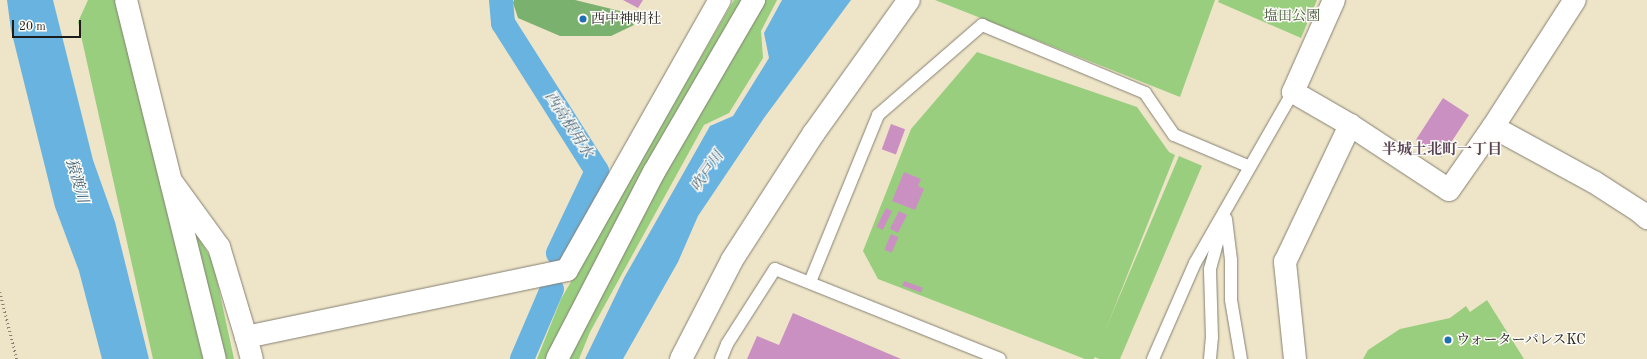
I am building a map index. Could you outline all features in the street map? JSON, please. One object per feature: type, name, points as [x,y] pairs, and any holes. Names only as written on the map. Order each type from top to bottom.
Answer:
[{"type":"street","points":[[126,0],[215,359]]},
{"type":"street","points":[[246,337],[567,270],[720,0]]},
{"type":"street","points":[[557,359],[654,172],[754,0]]},
{"type":"street","points":[[681,359],[732,260],[814,133],[909,0]]},
{"type":"street","points":[[1334,0],[1294,92],[1350,125],[1449,190],[1493,127],[1575,0]]},
{"type":"street","points":[[1295,359],[1285,262],[1350,125]]},
{"type":"street","points":[[1493,127],[1594,182],[1639,211],[1647,218]]},
{"type":"street","points":[[171,181],[220,247],[252,359]]},
{"type":"lane","points":[[810,282],[878,115],[982,25],[1146,93],[1174,135],[1250,167]]},
{"type":"lane","points":[[1153,359],[1195,263],[1294,92]]},
{"type":"lane","points":[[1210,359],[1212,338],[1210,269],[1225,212]]},
{"type":"lane","points":[[1225,212],[1231,260],[1231,300],[1241,359]]},
{"type":"lane","points":[[721,359],[727,344],[775,268],[1000,359]]},
{"type":"path","points":[[0,292],[17,359]]},
{"type":"green space","points":[[88,0],[116,0],[191,224],[213,262],[234,359],[153,359],[78,22]]},
{"type":"green space","name":"西中神明社","points":[[514,0],[575,0],[624,12],[634,25],[611,36],[560,36],[518,18],[513,3]]},
{"type":"green space","points":[[734,0],[777,0],[761,31],[763,58],[729,113],[704,125],[590,332],[579,359],[537,359],[561,299]]},
{"type":"green space","points":[[935,0],[1215,0],[1180,97]]},
{"type":"green space","name":"塩田公園","points":[[1219,0],[1317,0],[1301,38],[1218,2]]},
{"type":"green space","points":[[977,52],[1137,107],[1169,152],[1175,155],[1094,359],[1085,359],[878,279],[863,251],[911,129]]},
{"type":"green space","points":[[1179,156],[1202,166],[1120,359],[1099,359],[1094,357]]},
{"type":"green space","name":"ウォーターパレスKC","points":[[1487,300],[1524,359],[1363,359],[1368,350],[1400,329],[1450,318],[1466,306],[1470,312]]},
{"type":"water","name":"猿渡川","points":[[7,0],[53,0],[93,160],[115,222],[149,359],[102,359],[79,271],[55,207],[11,30]]},
{"type":"water","name":"吹戸川","points":[[782,0],[851,0],[764,118],[698,216],[678,262],[623,359],[585,359],[624,278],[710,126],[733,116],[769,58],[764,33]]},
{"type":"building","points":[[623,0],[643,0],[638,8]]},
{"type":"building","points":[[1443,98],[1469,115],[1442,157],[1416,140]]},
{"type":"building","points":[[891,124],[905,129],[896,155],[882,149]]},
{"type":"building","points":[[904,172],[921,179],[918,186],[924,189],[915,210],[892,201]]},
{"type":"building","points":[[886,208],[892,211],[883,230],[876,227]]},
{"type":"building","points":[[899,211],[907,215],[898,233],[890,229]]},
{"type":"building","points":[[891,234],[898,237],[892,253],[884,250]]},
{"type":"building","points":[[904,281],[923,288],[921,293],[902,286]]},
{"type":"building","points":[[793,313],[901,359],[747,359],[757,336],[779,345]]},
{"type":"waterway","name":"西高根用水","points":[[501,0],[503,23],[597,171],[558,253]]},
{"type":"waterway","name":"西高根用水","points":[[522,359],[552,289]]},
{"type":"place","name":"西中神明社","points":[[583,19]]},
{"type":"place","name":"ウォーターパレスKC","points":[[1448,340]]},
{"type":"district","name":"半城土北町一丁目","points":[[1442,151]]}]
